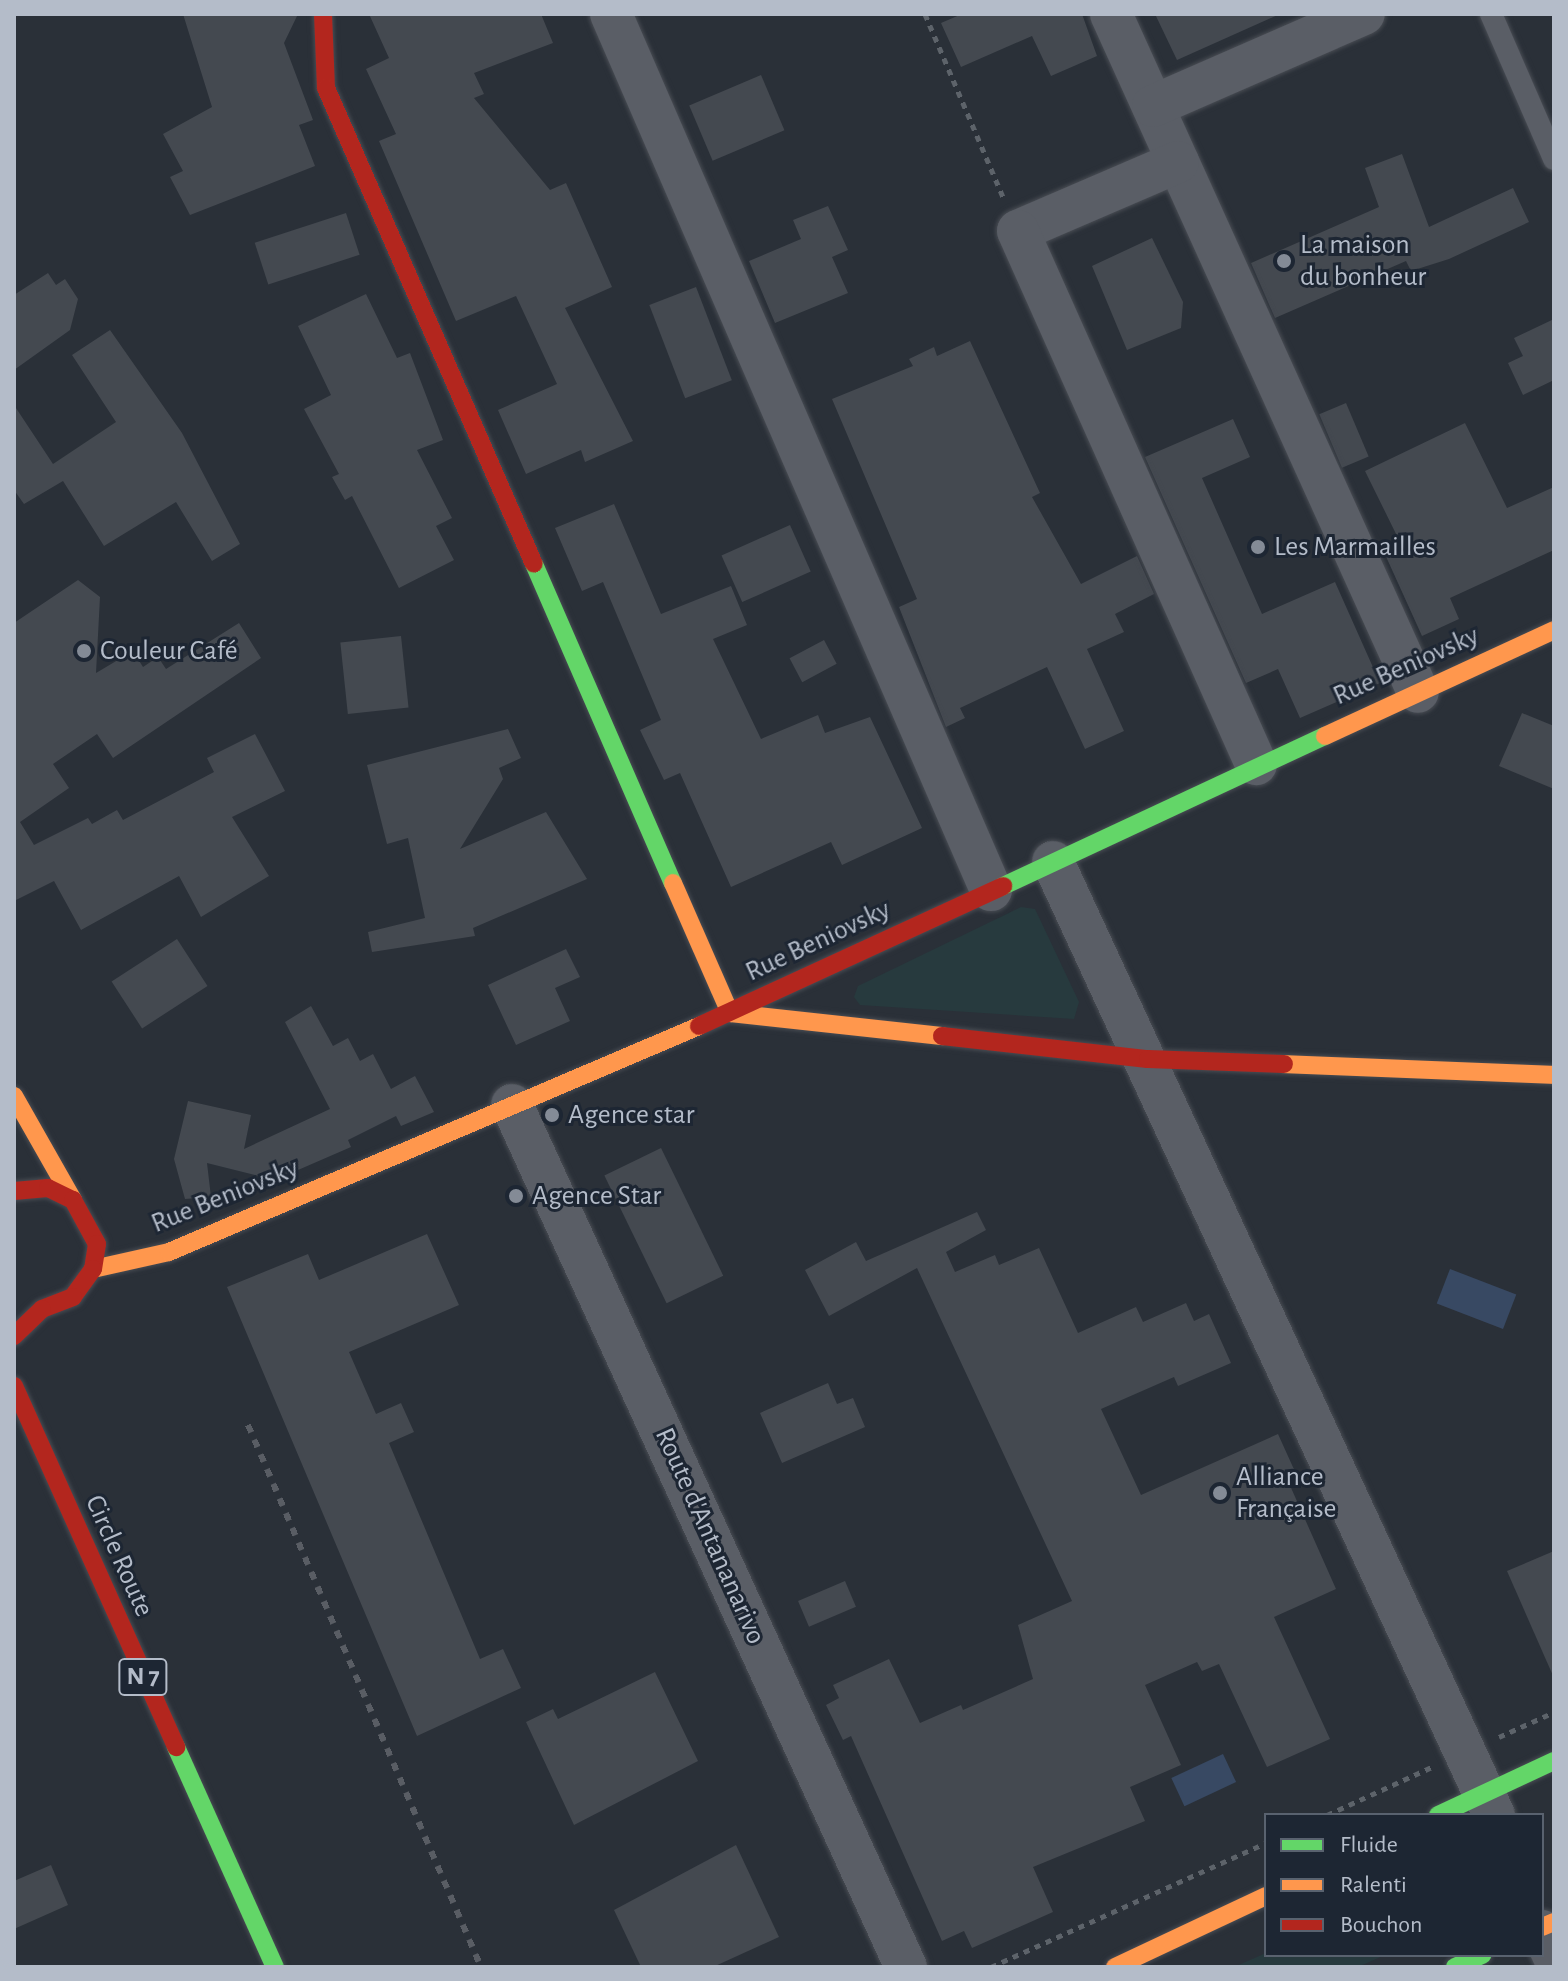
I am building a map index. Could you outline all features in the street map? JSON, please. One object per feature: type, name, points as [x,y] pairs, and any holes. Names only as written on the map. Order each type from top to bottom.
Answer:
[{"type":"street","points":[[323,14],[326,88],[730,1013],[1148,1059],[1554,1075]]},
{"type":"street","points":[[611,14],[991,890]]},
{"type":"street","points":[[1111,14],[1418,692]]},
{"type":"street","points":[[1153,106],[1364,14]]},
{"type":"street","points":[[1178,162],[1018,231],[1256,764]]},
{"type":"street","name":"Rue Beniovsky","points":[[93,1269],[169,1252],[730,1013],[1256,764],[1554,630]]},
{"type":"street","points":[[1053,862],[1148,1059],[1489,1804]]},
{"type":"street","points":[[14,1096],[73,1200],[89,1219],[93,1269],[73,1297],[42,1309],[14,1336]]},
{"type":"street","name":"Route d'Antananarivo","points":[[512,1105],[906,1967]]},
{"type":"street","points":[[14,1191],[48,1188],[73,1200]]},
{"type":"street","points":[[14,1306],[42,1309]]},
{"type":"street","name":"Circle Route","points":[[14,1386],[275,1967]]},
{"type":"street","points":[[1447,1813],[1489,1804],[1554,1761]]},
{"type":"street","points":[[1115,1967],[1264,1897]]},
{"type":"street","points":[[1544,1934],[1554,1957]]},
{"type":"street","points":[[1455,1967],[1478,1957]]},
{"type":"lane","points":[[1491,14],[1554,159]]},
{"type":"path","points":[[925,14],[1018,231]]},
{"type":"path","points":[[991,1967],[1264,1844]]},
{"type":"green space","points":[[1021,907],[1035,909],[1079,1002],[1074,1019],[860,1005],[854,997],[858,986]]},
{"type":"green space","points":[[1264,1954],[1264,1957],[1380,1957],[1358,1967],[1234,1967]]},
{"type":"water","points":[[1450,1269],[1516,1294],[1503,1329],[1437,1304]]},
{"type":"water","points":[[1223,1754],[1236,1782],[1184,1806],[1171,1778]]},
{"type":"building","points":[[183,14],[298,14],[284,43],[313,120],[299,125],[315,166],[190,215],[170,177],[183,171],[163,134],[212,107]]},
{"type":"building","points":[[369,14],[541,14],[553,43],[474,73],[484,94],[474,98],[550,190],[566,183],[612,287],[565,308],[633,441],[585,462],[581,450],[526,474],[498,410],[557,384],[516,296],[456,321],[379,141],[396,134],[366,69],[389,58]]},
{"type":"building","points":[[962,14],[1082,14],[1097,56],[1051,76],[1032,36],[961,67],[941,23]]},
{"type":"building","points":[[1155,14],[1280,14],[1177,60]]},
{"type":"building","points":[[761,75],[784,130],[713,161],[689,105]]},
{"type":"building","points":[[1402,154],[1429,227],[1513,188],[1529,222],[1449,259],[1411,271],[1406,261],[1275,318],[1251,263],[1379,207],[1365,168]]},
{"type":"building","points":[[828,206],[848,250],[832,257],[848,293],[775,323],[749,261],[801,239],[793,220]]},
{"type":"building","points":[[346,213],[360,255],[268,285],[255,243]]},
{"type":"building","points":[[1152,238],[1183,302],[1181,328],[1127,350],[1092,266]]},
{"type":"building","points":[[48,273],[56,285],[65,279],[78,299],[70,330],[14,370],[14,295]]},
{"type":"building","points":[[696,287],[732,380],[685,398],[649,305]]},
{"type":"building","points":[[366,294],[397,358],[410,353],[443,440],[417,450],[452,518],[436,526],[454,560],[399,588],[352,496],[345,500],[332,477],[339,474],[304,409],[331,395],[298,326]]},
{"type":"building","points":[[1554,319],[1554,380],[1523,395],[1508,363],[1523,356],[1514,338]]},
{"type":"building","points":[[110,330],[182,433],[240,544],[212,561],[176,502],[104,546],[63,481],[24,504],[14,490],[14,405],[53,464],[116,422],[72,355]]},
{"type":"building","points":[[970,341],[1040,493],[1032,497],[1081,584],[1137,556],[1154,594],[1115,614],[1124,632],[1087,649],[1124,731],[1085,749],[1047,667],[960,708],[965,718],[946,727],[899,607],[917,599],[832,399],[913,366],[909,359],[934,347],[937,356]]},
{"type":"building","points":[[1346,403],[1369,456],[1342,468],[1319,414]]},
{"type":"building","points":[[1233,419],[1250,457],[1202,478],[1262,614],[1335,582],[1380,683],[1300,718],[1278,669],[1246,683],[1145,457]]},
{"type":"building","points":[[1465,423],[1507,508],[1554,487],[1554,550],[1450,598],[1459,619],[1422,636],[1383,550],[1400,542],[1365,471]]},
{"type":"building","points":[[614,504],[661,614],[731,586],[747,625],[713,639],[761,739],[818,715],[825,733],[870,717],[922,828],[842,865],[831,842],[731,887],[680,773],[664,780],[640,730],[661,720],[603,582],[582,591],[555,528]]},
{"type":"building","points":[[790,525],[811,572],[742,602],[721,556]]},
{"type":"building","points":[[78,580],[100,597],[96,673],[133,651],[143,667],[158,657],[166,669],[239,623],[261,658],[113,758],[97,734],[53,764],[69,788],[20,822],[34,845],[88,818],[92,824],[117,810],[123,820],[214,772],[207,758],[255,734],[285,791],[232,817],[269,876],[201,917],[179,876],[81,930],[54,881],[14,901],[14,623]]},
{"type":"building","points":[[401,636],[409,708],[348,714],[340,642]]},
{"type":"building","points":[[824,640],[837,664],[802,682],[790,658]]},
{"type":"building","points":[[1522,713],[1554,726],[1554,789],[1499,766]]},
{"type":"building","points":[[508,729],[521,758],[499,768],[503,779],[460,849],[546,812],[587,879],[473,928],[475,936],[372,952],[368,932],[425,918],[408,838],[387,844],[367,765]]},
{"type":"building","points":[[177,939],[207,986],[142,1028],[112,981]]},
{"type":"building","points":[[566,949],[580,977],[555,988],[570,1021],[516,1045],[488,985]]},
{"type":"building","points":[[311,1006],[333,1046],[348,1038],[360,1061],[373,1054],[391,1089],[415,1076],[434,1112],[401,1126],[396,1116],[348,1140],[351,1147],[275,1180],[207,1163],[211,1197],[185,1199],[174,1159],[188,1101],[251,1115],[244,1149],[330,1109],[285,1022]]},
{"type":"building","points":[[661,1148],[723,1276],[667,1303],[604,1176]]},
{"type":"building","points":[[977,1212],[986,1230],[946,1252],[955,1272],[995,1255],[999,1265],[1039,1248],[1078,1333],[1136,1307],[1143,1322],[1186,1303],[1194,1321],[1209,1314],[1231,1363],[1178,1386],[1174,1377],[1101,1409],[1141,1495],[1278,1434],[1297,1476],[1288,1481],[1336,1589],[1274,1617],[1330,1739],[1267,1767],[1219,1664],[1202,1671],[1197,1662],[1145,1685],[1181,1765],[1130,1787],[1145,1821],[1033,1867],[1053,1912],[972,1948],[964,1931],[942,1941],[851,1736],[843,1740],[826,1705],[839,1698],[833,1685],[889,1659],[920,1723],[961,1705],[963,1710],[1033,1679],[1018,1625],[1072,1601],[917,1268],[829,1316],[805,1270],[856,1242],[866,1261]]},
{"type":"building","points":[[427,1234],[459,1305],[349,1352],[376,1414],[401,1403],[414,1432],[389,1443],[480,1659],[503,1649],[521,1688],[417,1736],[227,1287],[308,1254],[319,1280]]},
{"type":"building","points":[[828,1383],[837,1404],[853,1398],[865,1427],[782,1463],[760,1413]]},
{"type":"building","points":[[1554,1551],[1554,1678],[1507,1571]]},
{"type":"building","points":[[845,1581],[856,1607],[809,1627],[798,1601]]},
{"type":"building","points":[[655,1672],[698,1761],[574,1825],[526,1722],[553,1709],[558,1719]]},
{"type":"building","points":[[736,1845],[779,1937],[713,1967],[641,1967],[614,1910]]},
{"type":"building","points":[[51,1865],[68,1905],[14,1929],[14,1881]]},
{"type":"railway","points":[[248,1425],[481,1967]]},
{"type":"traffic: fast","points":[[534,564],[673,883]]},
{"type":"traffic: fast","points":[[1003,886],[1325,736]]},
{"type":"traffic: fast","points":[[176,1747],[275,1967]]},
{"type":"traffic: fast","points":[[1442,1813],[1554,1761]]},
{"type":"traffic: fast","points":[[1455,1967],[1478,1957]]},
{"type":"traffic: slow","points":[[1325,736],[1554,630]]},
{"type":"traffic: slow","points":[[673,883],[730,1013],[942,1036]]},
{"type":"traffic: slow","points":[[93,1269],[169,1252],[699,1026]]},
{"type":"traffic: slow","points":[[1284,1064],[1554,1075]]},
{"type":"traffic: slow","points":[[14,1096],[73,1200]]},
{"type":"traffic: slow","points":[[1115,1967],[1264,1897]]},
{"type":"traffic: slow","points":[[1544,1926],[1554,1922]]},
{"type":"traffic: jam","points":[[323,14],[326,88],[534,564]]},
{"type":"traffic: jam","points":[[699,1026],[1003,886]]},
{"type":"traffic: jam","points":[[942,1036],[1148,1059],[1284,1064]]},
{"type":"traffic: jam","points":[[14,1191],[48,1188],[73,1200],[97,1244],[93,1269],[73,1297],[42,1309],[14,1336]]},
{"type":"traffic: jam","points":[[14,1386],[176,1747]]},
{"type":"place","name":"La maison du bonheur","points":[[1284,261]]},
{"type":"place","name":"Les Marmailles","points":[[1258,547]]},
{"type":"place","name":"Couleur Café","points":[[84,651]]},
{"type":"place","name":"Agence star","points":[[552,1115]]},
{"type":"place","name":"Agence Star","points":[[516,1196]]},
{"type":"place","name":"Alliance Française","points":[[1220,1493]]}]
